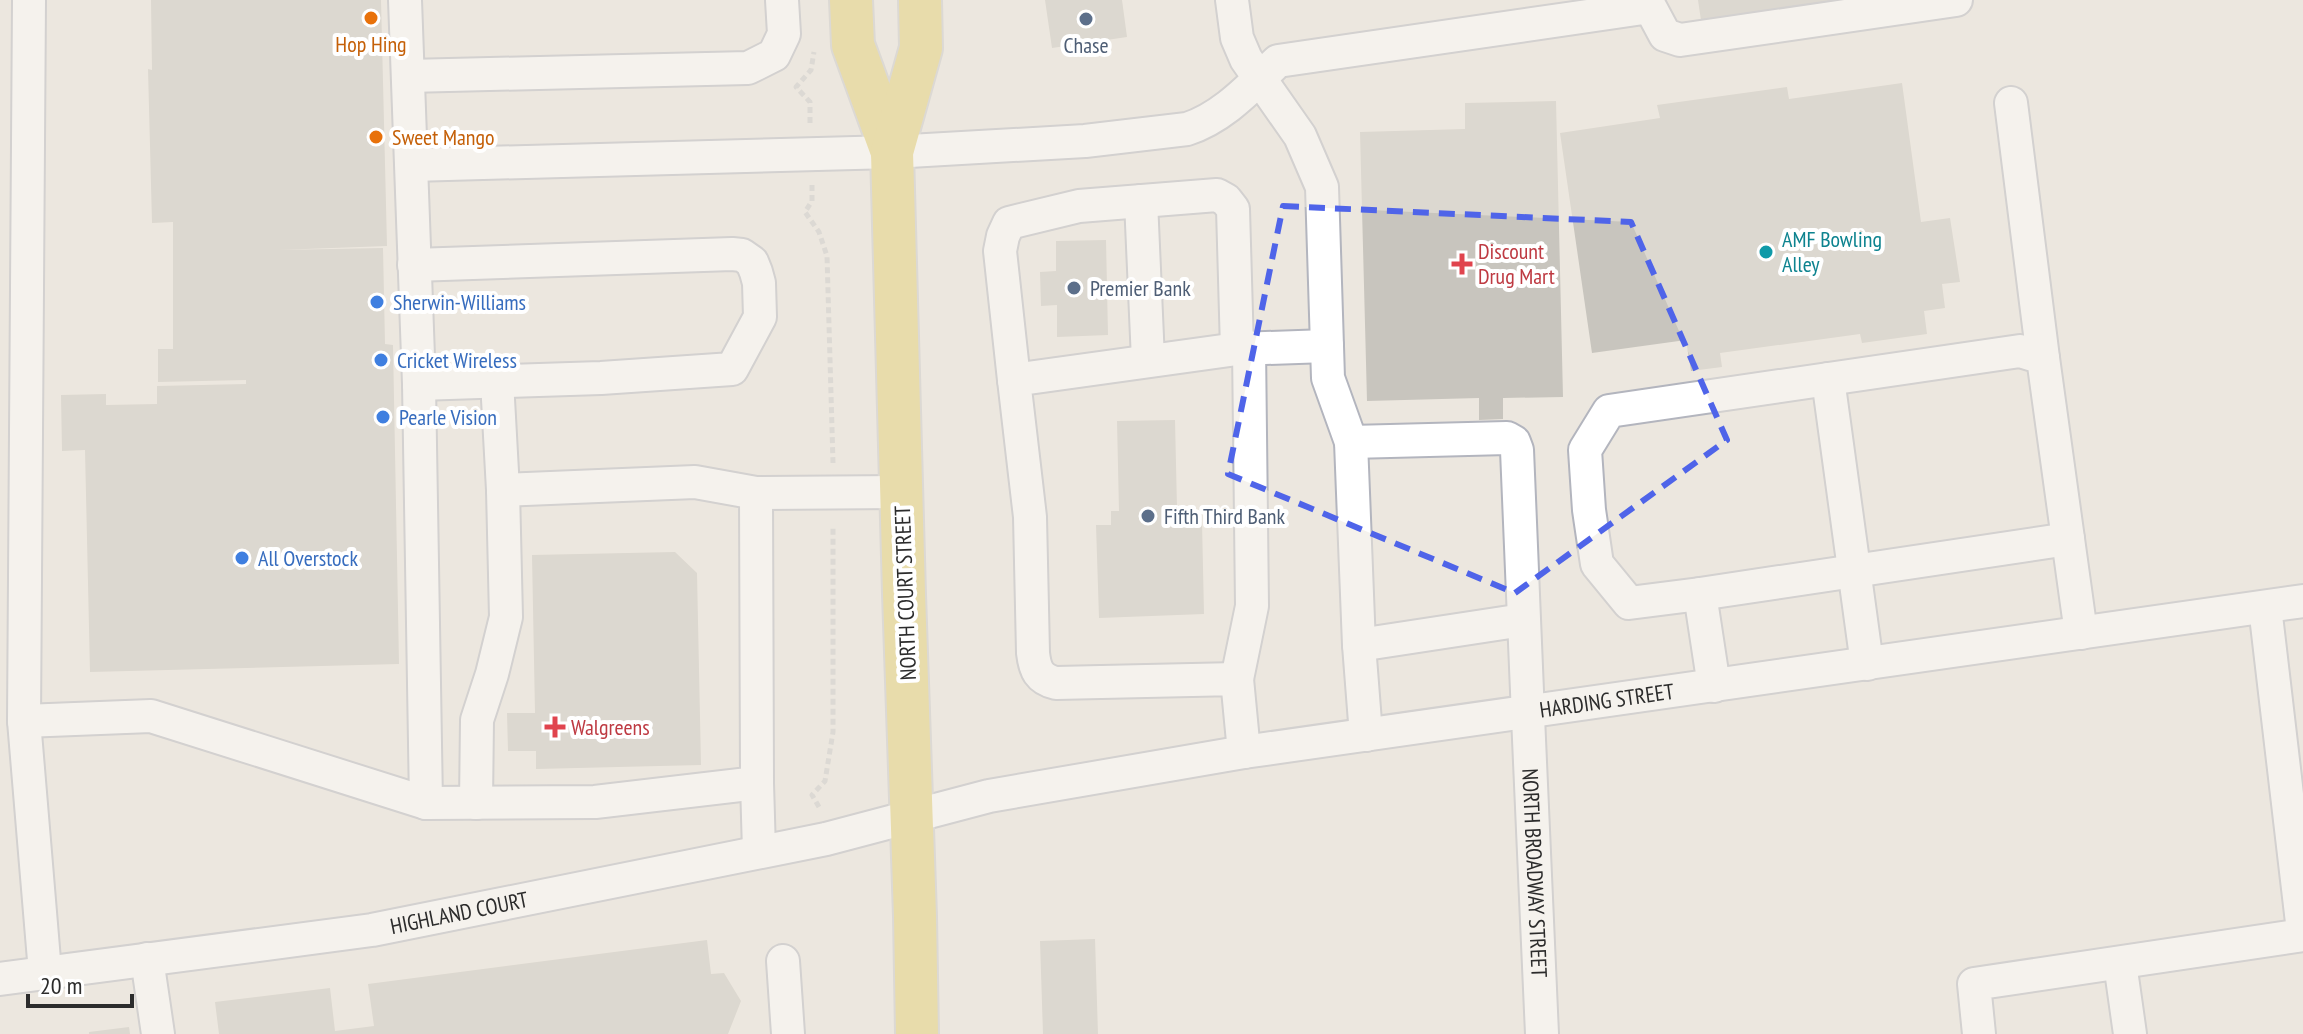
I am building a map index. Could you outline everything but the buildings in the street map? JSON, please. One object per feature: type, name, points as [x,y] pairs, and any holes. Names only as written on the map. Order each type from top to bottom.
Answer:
[{"type":"main road","name":"NORTH COURT STREET","points":[[851,0],[853,45],[892,152]]},
{"type":"main road","name":"NORTH COURT STREET","points":[[917,1034],[892,152],[921,48],[920,0]]},
{"type":"street","points":[[29,0],[24,721],[45,972]]},
{"type":"street","points":[[405,0],[419,384],[426,803]]},
{"type":"street","points":[[408,76],[748,68],[774,55],[784,34],[782,0]]},
{"type":"street","points":[[1232,0],[1237,38],[1246,59],[1300,136],[1322,187],[1328,378],[1351,442],[1366,735]]},
{"type":"street","points":[[412,165],[892,152],[1085,141],[1187,129],[1203,124],[1278,61],[1649,3],[1665,35],[1680,40],[1956,0]]},
{"type":"street","points":[[2011,103],[2081,633]]},
{"type":"street","points":[[1237,679],[1056,683],[1038,675],[1033,653],[1030,517],[1000,251],[1009,223],[1079,206],[1217,195],[1233,209],[1243,348],[1252,606],[1237,679],[1244,752]]},
{"type":"street","points":[[1141,201],[1148,360]]},
{"type":"street","points":[[414,265],[732,254],[742,255],[752,262],[759,283],[760,317],[732,369],[601,378],[419,384]]},
{"type":"street","points":[[1014,380],[1243,348],[1327,346]]},
{"type":"street","points":[[2043,358],[2020,351],[1609,411],[1585,450],[1589,510],[1597,564],[1629,603],[2068,539]]},
{"type":"street","points":[[1828,379],[1867,664]]},
{"type":"street","points":[[476,803],[477,720],[506,617],[497,381]]},
{"type":"street","name":"NORTH BROADWAY STREET","points":[[1351,442],[1507,438],[1514,442],[1517,450],[1542,1034]]},
{"type":"street","points":[[503,490],[695,482],[756,493],[902,492]]},
{"type":"street","points":[[756,493],[759,851]]},
{"type":"street","points":[[1700,594],[1714,686]]},
{"type":"street","name":"HARDING STREET","points":[[912,815],[989,796],[1244,752],[2303,601]]},
{"type":"street","points":[[1979,1034],[1974,984],[2303,933],[2265,607]]},
{"type":"street","points":[[1359,645],[1523,620]]},
{"type":"street","points":[[24,721],[151,716],[426,803],[595,802],[757,783]]},
{"type":"street","name":"HIGHLAND COURT","points":[[0,980],[372,930],[826,839],[912,815]]},
{"type":"street","points":[[147,959],[158,1034]]},
{"type":"street","points":[[783,961],[788,1034]]},
{"type":"street","points":[[2120,963],[2130,1034]]},
{"type":"path","points":[[816,40],[811,70],[796,87],[810,102],[812,201],[805,212],[819,232],[827,256],[833,492],[833,732],[825,781],[812,795],[826,839]]},
{"type":"highlighted area","points":[[1283,206],[1631,222],[1727,440],[1515,593],[1228,474]]},
{"type":"place","name":"Hop Hing","points":[[371,18]]},
{"type":"place","name":"Chase","points":[[1086,19]]},
{"type":"place","name":"Sweet Mango","points":[[376,137]]},
{"type":"place","name":"AMF Bowling Alley","points":[[1766,252]]},
{"type":"place","name":"Discount Drug Mart","points":[[1462,264]]},
{"type":"place","name":"Premier Bank","points":[[1074,288]]},
{"type":"place","name":"Sherwin-Williams","points":[[377,302]]},
{"type":"place","name":"Cricket Wireless","points":[[381,360]]},
{"type":"place","name":"Pearle Vision","points":[[383,417]]},
{"type":"place","name":"Fifth Third Bank","points":[[1148,516]]},
{"type":"place","name":"All Overstock","points":[[242,558]]},
{"type":"place","name":"Walgreens","points":[[555,727]]}]
